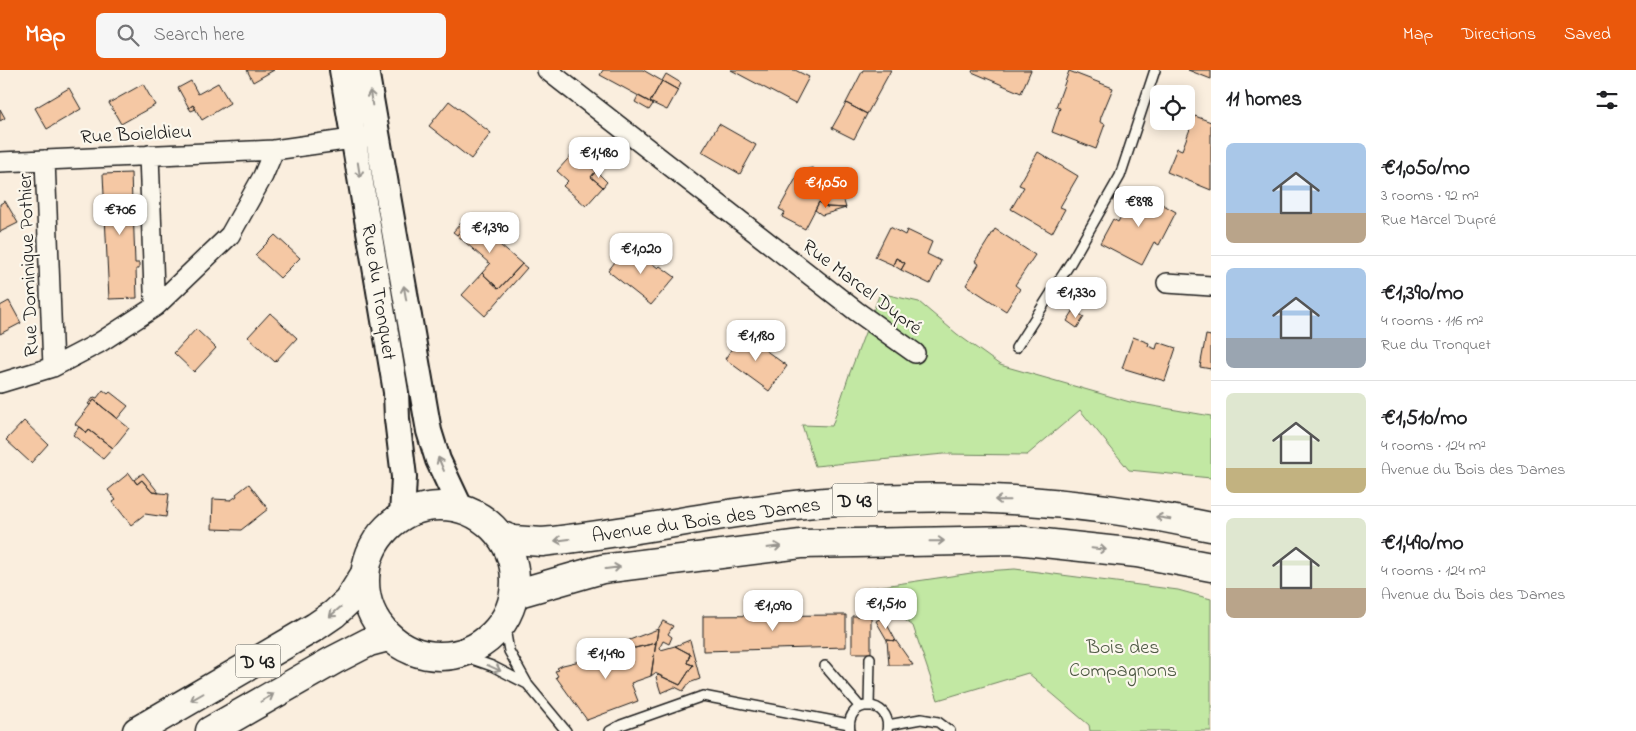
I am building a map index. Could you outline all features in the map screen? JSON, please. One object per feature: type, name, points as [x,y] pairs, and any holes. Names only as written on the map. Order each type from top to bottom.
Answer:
[{"type":"main road","name":"Avenue du Bois des Dames","points":[[500,535],[514,540],[542,542],[747,510],[838,501],[919,498],[1016,500],[1105,509],[1211,527]]},
{"type":"main road","points":[[431,506],[461,509],[482,519],[500,535],[511,553],[516,573],[515,594],[511,609],[504,623],[492,637],[477,648],[460,655],[434,657],[409,650],[388,636],[374,618],[366,597],[365,574],[369,556],[378,538],[388,526],[402,516],[431,506]]},
{"type":"main road","name":"Avenue du Bois des Dames","points":[[515,594],[602,569],[801,544],[1016,540],[1137,553],[1211,567]]},
{"type":"main road","name":"D 43","points":[[137,731],[316,628],[348,601],[365,574]]},
{"type":"main road","name":"D 43","points":[[210,731],[334,660],[369,642],[388,636]]},
{"type":"street","name":"Rue du Tronquet","points":[[342,70],[396,392],[397,419],[404,477],[402,516]]},
{"type":"street","name":"Rue du Tronquet","points":[[366,70],[429,431],[438,460],[461,509]]},
{"type":"street","name":"Rue Marcel Dupré","points":[[547,70],[856,311],[915,353]]},
{"type":"street","name":"Rue Boieldieu","points":[[0,162],[274,150],[377,135]]},
{"type":"street","points":[[0,383],[53,367],[99,343],[156,306],[230,235],[263,176],[274,150]]},
{"type":"street","points":[[149,155],[156,306]]},
{"type":"street","name":"Rue Dominique Pothier","points":[[45,160],[53,367]]},
{"type":"street","points":[[1166,283],[1211,286]]},
{"type":"lane","points":[[1016,348],[1071,262],[1120,176],[1155,70]]},
{"type":"lane","points":[[504,623],[509,651],[528,684],[566,731]]},
{"type":"lane","points":[[460,655],[492,666],[528,684]]},
{"type":"lane","points":[[865,706],[870,658]]},
{"type":"lane","points":[[825,666],[865,706],[880,709],[884,714],[887,728],[921,719],[938,722],[950,731]]},
{"type":"lane","points":[[610,731],[621,725],[703,696],[849,728],[852,714],[865,706]]},
{"type":"green space","points":[[880,293],[919,302],[957,334],[1000,365],[1130,402],[1211,416],[1211,478],[1129,470],[1080,410],[1027,455],[944,454],[815,466],[802,425],[832,426]]},
{"type":"green space","name":"Bois des Compagnons","points":[[1015,569],[1178,590],[1211,599],[1211,731],[1090,731],[1089,725],[1028,673],[938,700],[913,626],[863,589],[985,571]]},
{"type":"building","points":[[247,70],[274,70],[253,82]]},
{"type":"building","points":[[603,70],[643,70],[662,81],[650,102],[600,75]]},
{"type":"building","points":[[731,70],[795,70],[809,77],[795,104]]},
{"type":"building","points":[[863,70],[891,70],[867,114],[846,103]]},
{"type":"building","points":[[973,70],[1031,70],[1021,93],[972,72]]},
{"type":"building","points":[[1188,70],[1211,70],[1211,79]]},
{"type":"building","points":[[1069,71],[1113,88],[1101,117],[1100,122],[1105,124],[1096,149],[1052,132],[1060,108],[1056,107]]},
{"type":"building","points":[[666,74],[681,83],[678,90],[662,81]]},
{"type":"building","points":[[191,81],[198,94],[218,83],[230,103],[202,120],[193,105],[189,108],[178,88]]},
{"type":"building","points":[[662,81],[678,90],[667,110],[650,102]]},
{"type":"building","points":[[143,84],[155,105],[121,124],[109,103]]},
{"type":"building","points":[[69,88],[81,109],[47,129],[35,108]]},
{"type":"building","points":[[638,96],[653,104],[649,110],[635,102]]},
{"type":"building","points":[[449,101],[491,133],[471,159],[429,126]]},
{"type":"building","points":[[846,103],[867,114],[854,139],[832,128]]},
{"type":"building","points":[[193,105],[196,109],[191,111],[189,108]]},
{"type":"building","points":[[0,109],[5,118],[0,121]]},
{"type":"building","points":[[1195,116],[1211,122],[1211,190],[1167,172],[1177,148],[1182,150],[1190,130],[1195,130]]},
{"type":"building","points":[[719,124],[756,145],[740,174],[702,152]]},
{"type":"building","points":[[577,149],[592,162],[589,166],[596,171],[591,177],[603,187],[586,206],[563,186],[568,181],[557,171]]},
{"type":"building","points":[[1038,152],[1078,176],[1060,207],[1065,209],[1052,233],[1011,209],[1024,187],[1019,185]]},
{"type":"building","points":[[812,168],[825,175],[836,172],[846,208],[827,207],[819,202],[805,229],[782,217],[785,212],[779,209],[800,171]]},
{"type":"building","points":[[596,171],[607,182],[603,187],[591,177]]},
{"type":"building","points":[[131,173],[132,202],[138,202],[136,207],[133,207],[135,263],[139,263],[139,269],[136,269],[137,298],[109,299],[103,174]]},
{"type":"building","points":[[1135,189],[1176,212],[1159,245],[1154,242],[1142,265],[1100,243],[1113,219],[1118,222]]},
{"type":"building","points":[[5,201],[18,223],[0,232],[0,204]]},
{"type":"building","points":[[819,202],[827,207],[846,208],[822,215],[815,210]]},
{"type":"building","points":[[467,216],[471,220],[457,235],[453,232]]},
{"type":"building","points":[[471,220],[522,264],[499,289],[482,273],[490,264],[457,235]]},
{"type":"building","points":[[890,227],[905,235],[907,230],[932,242],[927,254],[941,261],[930,284],[901,270],[905,263],[896,258],[893,265],[875,257]]},
{"type":"building","points":[[995,229],[1035,255],[1015,285],[1020,289],[1006,311],[966,285],[979,264],[975,261]]},
{"type":"building","points":[[275,235],[300,258],[280,278],[255,255]]},
{"type":"building","points":[[628,245],[658,268],[660,266],[675,277],[651,305],[608,271]]},
{"type":"building","points":[[896,258],[905,263],[901,270],[893,265]]},
{"type":"building","points":[[522,264],[527,268],[485,316],[462,295],[482,273],[499,289]]},
{"type":"building","points":[[9,301],[21,323],[0,334],[0,306]]},
{"type":"building","points":[[1074,310],[1084,317],[1077,328],[1067,321]]},
{"type":"building","points":[[270,313],[297,338],[275,362],[248,337]]},
{"type":"building","points":[[196,329],[216,348],[194,372],[174,353]]},
{"type":"building","points":[[742,333],[787,366],[769,391],[725,359]]},
{"type":"building","points":[[1206,335],[1211,336],[1211,369],[1200,367]]},
{"type":"building","points":[[1133,337],[1149,343],[1148,346],[1156,349],[1158,342],[1176,348],[1165,381],[1122,368]]},
{"type":"building","points":[[103,390],[108,394],[110,392],[128,406],[117,419],[94,400],[90,405],[88,404],[94,397],[97,398]]},
{"type":"building","points":[[94,400],[129,428],[113,448],[89,430],[87,433],[75,424]]},
{"type":"building","points":[[24,421],[48,444],[31,463],[6,440]]},
{"type":"building","points":[[79,427],[87,433],[89,430],[113,448],[103,459],[73,435]]},
{"type":"building","points":[[129,473],[137,484],[142,480],[152,492],[169,494],[166,517],[145,514],[131,525],[113,502],[116,500],[108,490]]},
{"type":"building","points":[[143,473],[159,493],[152,492],[142,480],[137,484],[134,480]]},
{"type":"building","points":[[249,484],[268,509],[241,530],[212,529],[213,499],[231,500]]},
{"type":"building","points":[[846,615],[846,647],[703,651],[703,616]]},
{"type":"building","points":[[852,616],[871,616],[871,653],[852,653]]},
{"type":"building","points":[[883,617],[896,641],[887,640],[876,621]]},
{"type":"building","points":[[663,621],[673,626],[668,634],[672,637],[669,644],[663,641],[660,647],[661,650],[675,646],[690,654],[687,663],[693,665],[680,685],[655,673],[651,676],[658,629]]},
{"type":"building","points":[[658,629],[656,643],[584,660],[583,658]]},
{"type":"building","points":[[690,640],[700,679],[689,683],[683,691],[675,687],[661,693],[656,677],[658,675],[680,685],[693,665],[687,663],[690,654],[675,646]]},
{"type":"building","points":[[887,640],[896,641],[913,665],[889,665]]},
{"type":"building","points":[[656,643],[651,676],[631,683],[638,701],[587,720],[556,677],[558,676],[555,671],[559,670],[557,668],[563,665]]}]
